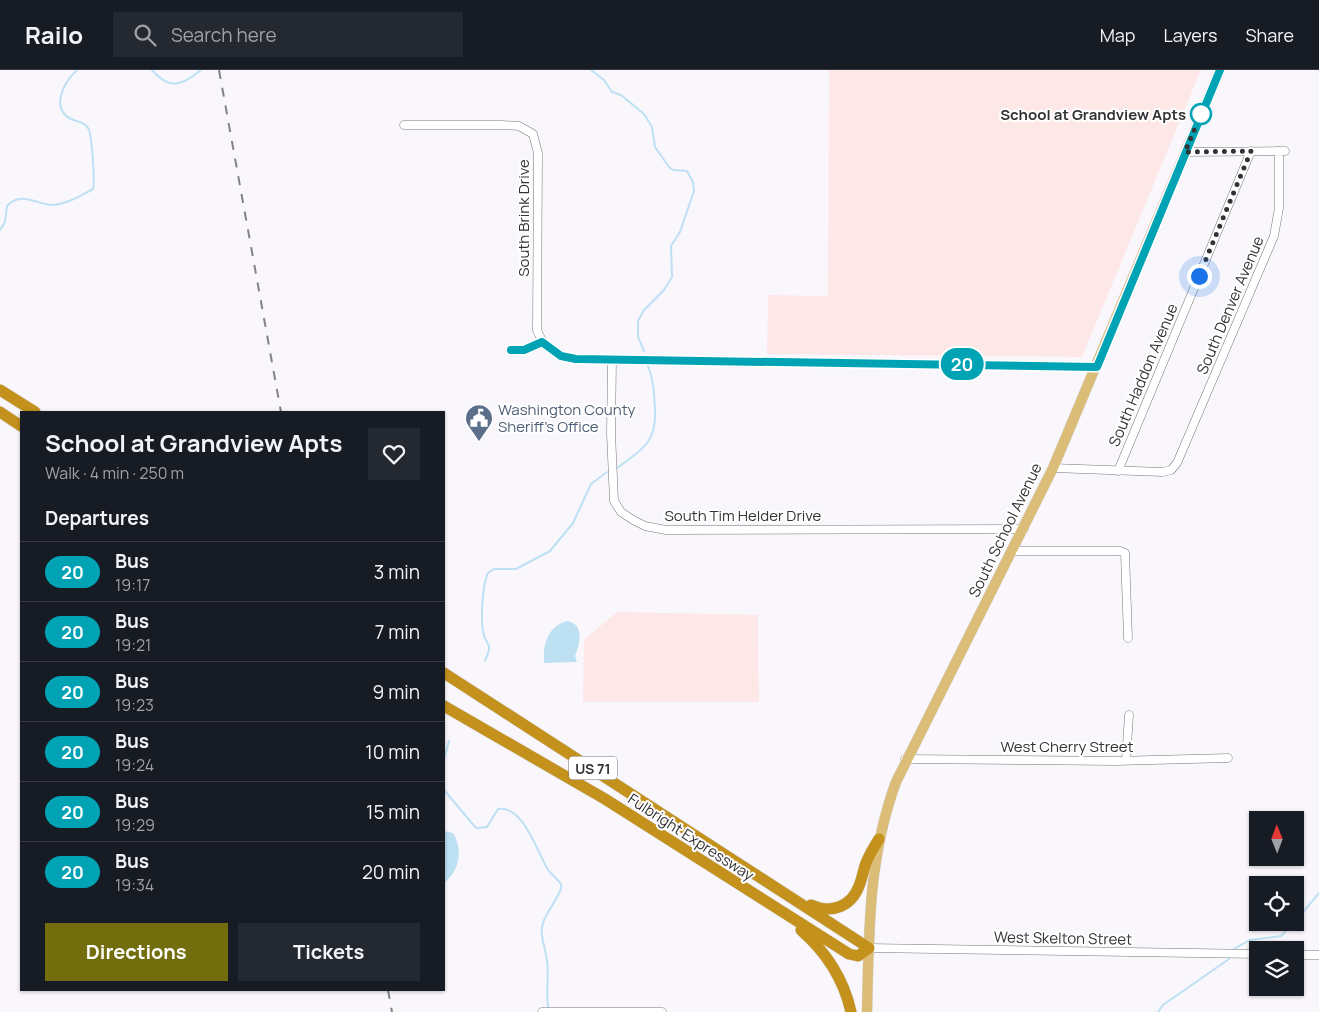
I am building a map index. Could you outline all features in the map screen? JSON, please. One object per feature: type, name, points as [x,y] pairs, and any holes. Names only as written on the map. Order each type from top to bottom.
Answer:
[{"type":"highway","points":[[0,390],[33,411]]},
{"type":"highway","points":[[0,412],[20,425]]},
{"type":"highway","name":"Fulbright Expressway","points":[[445,674],[742,864]]},
{"type":"highway","name":"Fulbright Expressway","points":[[445,707],[604,799],[850,954],[858,956],[869,948]]},
{"type":"highway","points":[[742,864],[813,906],[821,909],[833,909],[843,906],[856,892],[865,866],[879,839]]},
{"type":"highway","name":"US 71","points":[[742,864],[869,948]]},
{"type":"highway","points":[[775,908],[811,939],[826,958],[839,978],[851,1012]]},
{"type":"main road","name":"South School Avenue","points":[[867,1012],[871,890],[879,839],[891,795],[905,759],[1013,551],[1053,468],[1220,70]]},
{"type":"street","name":"South Brink Drive","points":[[404,125],[519,126],[533,134],[538,153],[537,330],[542,342],[561,356],[612,359]]},
{"type":"street","points":[[1185,152],[1251,151]]},
{"type":"street","name":"South Denver Avenue","points":[[1118,471],[1163,472],[1172,470],[1177,463],[1274,236],[1279,208],[1282,151],[1251,151]]},
{"type":"street","name":"South Haddon Avenue","points":[[1118,471],[1251,151]]},
{"type":"street","points":[[612,359],[1097,367]]},
{"type":"street","name":"South Tim Helder Drive","points":[[612,359],[611,433],[613,496],[621,512],[639,523],[666,530],[1024,529]]},
{"type":"street","points":[[1053,468],[1118,471]]},
{"type":"street","points":[[1013,551],[1120,551],[1124,553],[1128,638]]},
{"type":"street","points":[[1126,760],[1129,714]]},
{"type":"street","name":"West Cherry Street","points":[[905,759],[1126,760],[1228,758]]},
{"type":"street","name":"West Skelton Street","points":[[869,948],[1249,954]]},
{"type":"street","points":[[1304,955],[1319,955]]},
{"type":"street","points":[[542,1012],[662,1012]]},
{"type":"shaded area","points":[[829,70],[1201,70],[1082,357],[767,354],[768,295],[828,296]]},
{"type":"shaded area","points":[[617,612],[758,615],[759,702],[583,702],[584,640]]},
{"type":"water","points":[[567,621],[577,626],[579,630],[580,635],[575,656],[577,662],[544,663],[547,638],[554,628]]},
{"type":"water","points":[[445,831],[453,833],[459,853],[457,866],[445,882]]},
{"type":"waterway","points":[[0,230],[5,222],[7,206],[18,199],[57,205],[93,189],[93,158],[88,128],[85,124],[71,119],[65,114],[60,102],[64,88],[77,70]]},
{"type":"waterway","points":[[152,70],[164,81],[176,84],[188,80],[201,70]]},
{"type":"waterway","points":[[591,70],[604,80],[612,92],[621,95],[644,114],[652,127],[655,147],[669,167],[673,170],[687,171],[693,182],[694,191],[680,232],[671,246],[672,277],[664,290],[644,310],[638,321],[638,337],[644,351]]},
{"type":"waterway","points":[[617,468],[641,450],[653,430],[655,420],[654,392],[648,366]]},
{"type":"waterway","points":[[485,661],[489,647],[483,632],[482,611],[484,585],[488,573],[494,569],[516,569],[550,551],[573,523],[591,484],[607,472]]},
{"type":"waterway","points":[[445,755],[449,741]]},
{"type":"waterway","points":[[445,791],[476,828],[487,827],[498,809],[507,810],[515,814],[528,831],[548,870],[561,885],[559,893],[544,919],[542,928],[548,967],[548,1007]]},
{"type":"waterway","points":[[1304,911],[1319,893]]},
{"type":"waterway","points":[[1232,950],[1250,940],[1281,936],[1286,931]]},
{"type":"waterway","points":[[1158,1012],[1163,1005],[1229,959]]},
{"type":"railway","points":[[219,70],[281,411]]},
{"type":"railway","points":[[388,991],[392,1012]]},
{"type":"bus line","name":"20","points":[[511,350],[524,350],[542,342],[550,350],[561,356],[576,359],[754,360],[1097,367],[1220,70]]},
{"type":"place","name":"School at Grandview Apts","points":[[1201,114]]},
{"type":"place","name":"Washington County Sheriff's Office","points":[[479,442]]},
{"type":"route","points":[[1199,276],[1251,151],[1185,152],[1201,114]]}]
